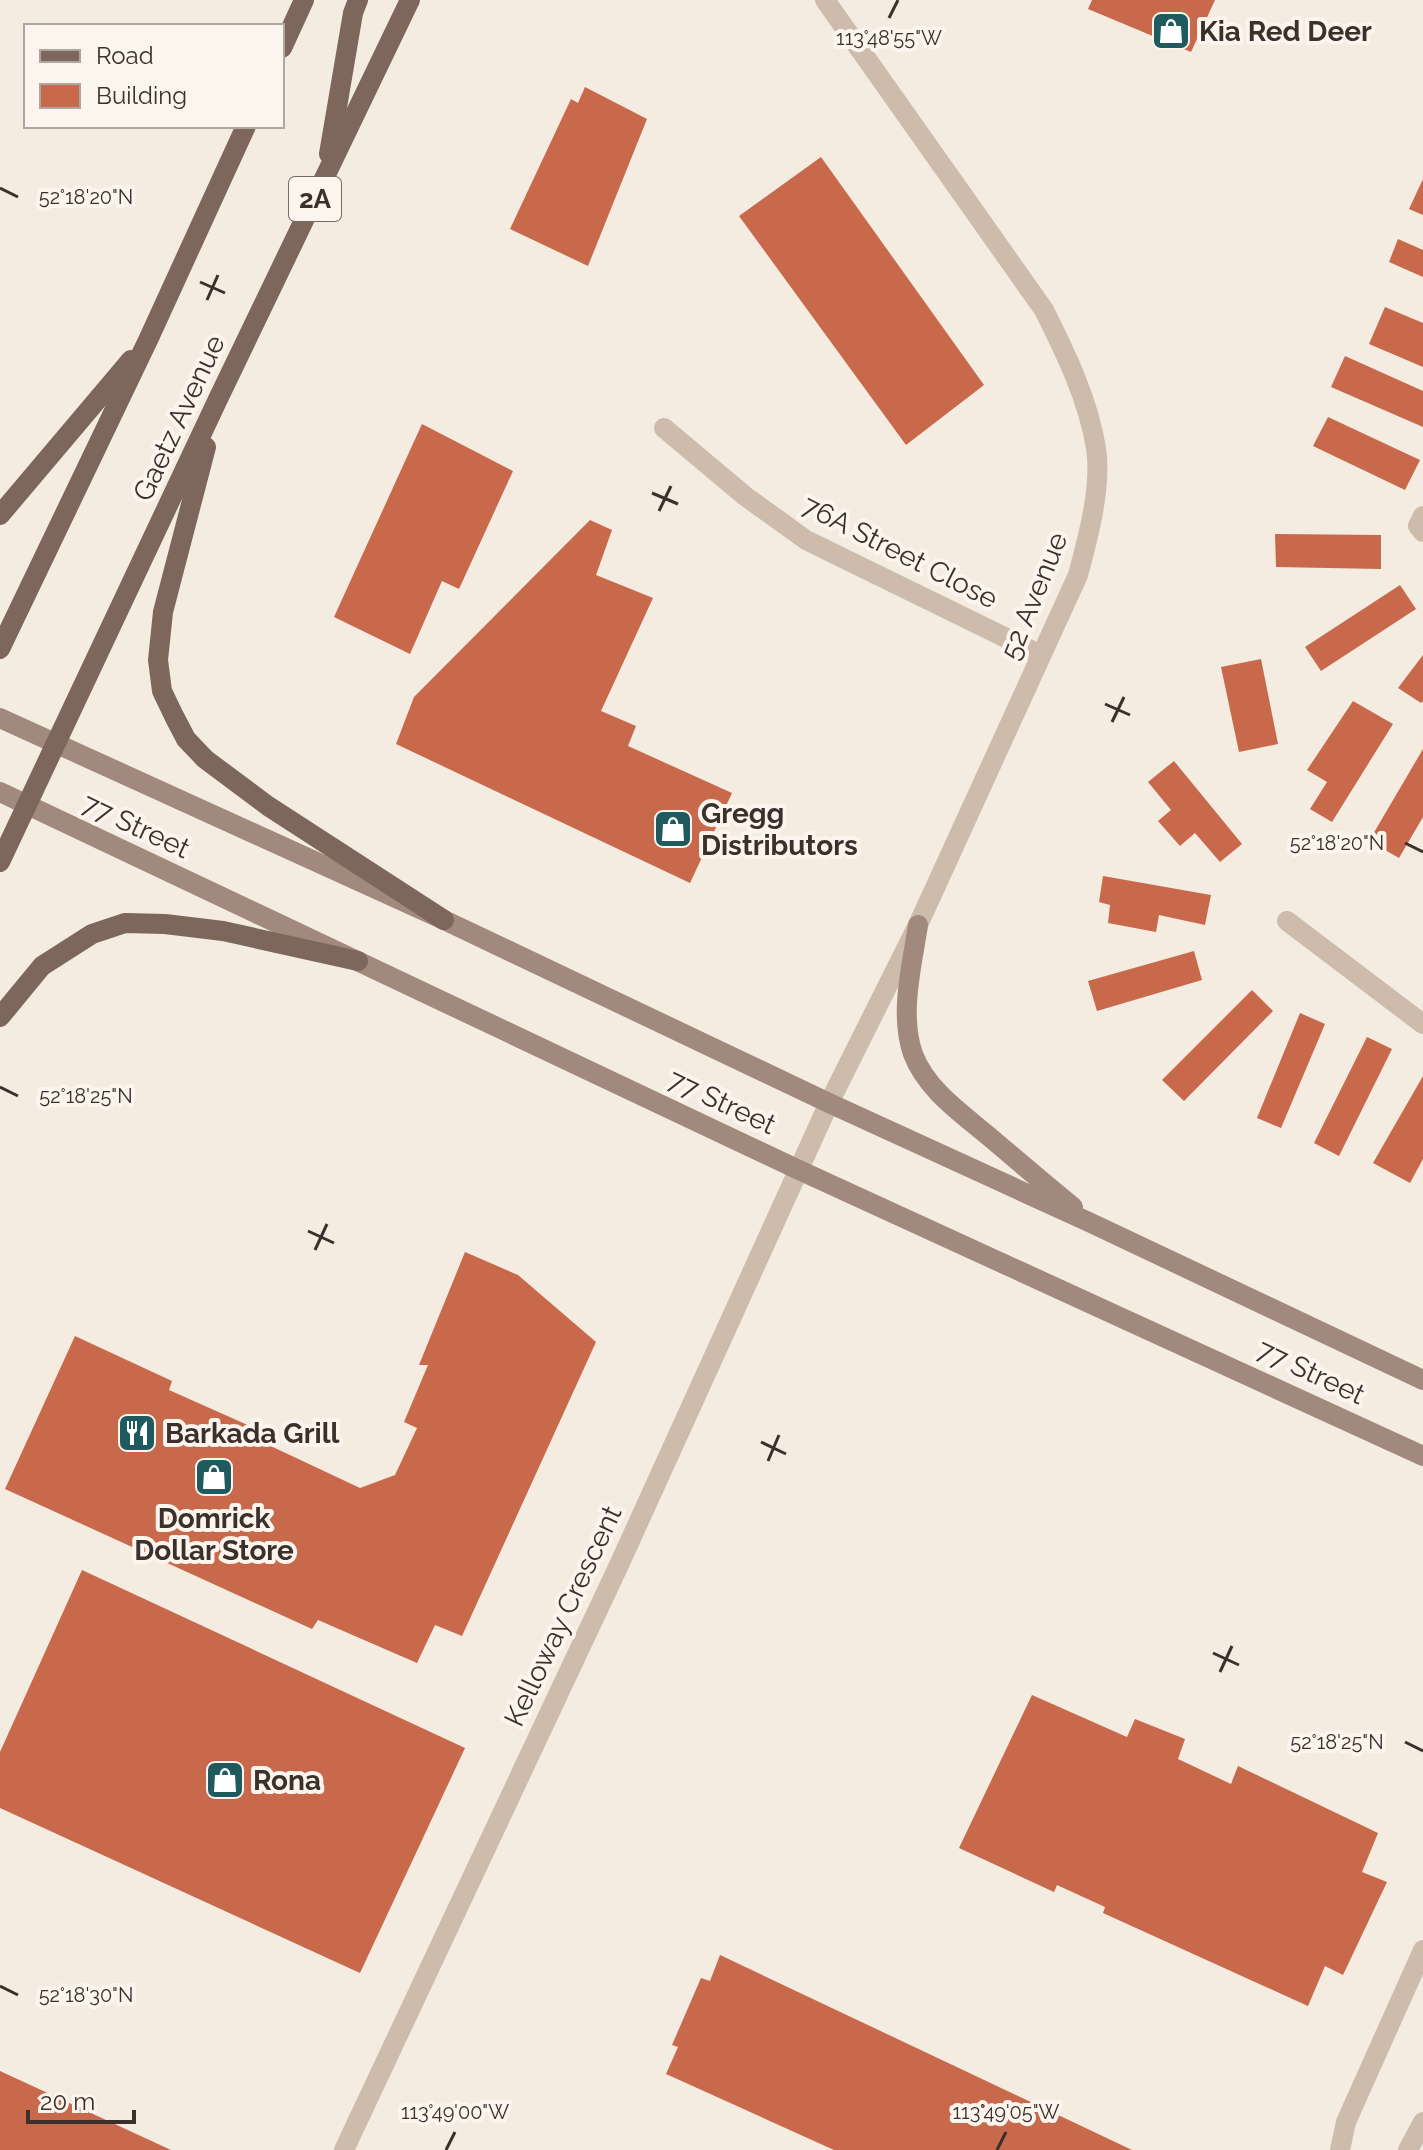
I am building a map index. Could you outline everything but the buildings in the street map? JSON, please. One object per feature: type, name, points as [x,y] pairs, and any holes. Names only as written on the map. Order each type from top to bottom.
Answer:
[{"type":"main road","points":[[284,44],[304,0]]},
{"type":"main road","points":[[325,178],[353,13],[358,0]]},
{"type":"main road","name":"Gaetz Avenue","points":[[0,862],[410,0]]},
{"type":"main road","points":[[0,649],[149,338],[245,128]]},
{"type":"main road","points":[[0,515],[149,338]]},
{"type":"main road","points":[[219,397],[163,612],[158,660],[162,691],[186,739],[205,759],[268,806],[444,920]]},
{"type":"main road","name":"77 Street","points":[[0,718],[444,920],[1423,1380]]},
{"type":"main road","name":"77 Street","points":[[0,792],[799,1170],[1423,1456]]},
{"type":"main road","points":[[0,1017],[42,966],[92,934],[125,923],[223,931],[358,961]]},
{"type":"main road","points":[[918,925],[907,1012],[913,1054],[926,1077],[944,1099],[1091,1223]]},
{"type":"street","name":"52 Avenue","points":[[825,0],[1044,310],[1068,358],[1096,450],[1090,533],[1078,575],[918,925],[829,1103]]},
{"type":"street","name":"76A Street Close","points":[[664,428],[745,496],[806,540],[1041,655]]},
{"type":"street","points":[[1423,516],[1418,526],[1423,532]]},
{"type":"street","points":[[1287,921],[1423,1024]]},
{"type":"street","name":"Kelloway Crescent","points":[[344,2150],[619,1565],[829,1103]]},
{"type":"street","points":[[1340,2150],[1346,2122],[1423,1950]]},
{"type":"street","points":[[1408,2150],[1423,2122]]},
{"type":"place","name":"Kia Red Deer","points":[[1171,31]]},
{"type":"place","name":"Gregg Distributors","points":[[673,829]]},
{"type":"place","name":"Barkada Grill","points":[[137,1433]]},
{"type":"place","name":"Domrick Dollar Store","points":[[214,1477]]},
{"type":"place","name":"Rona","points":[[225,1780]]}]
